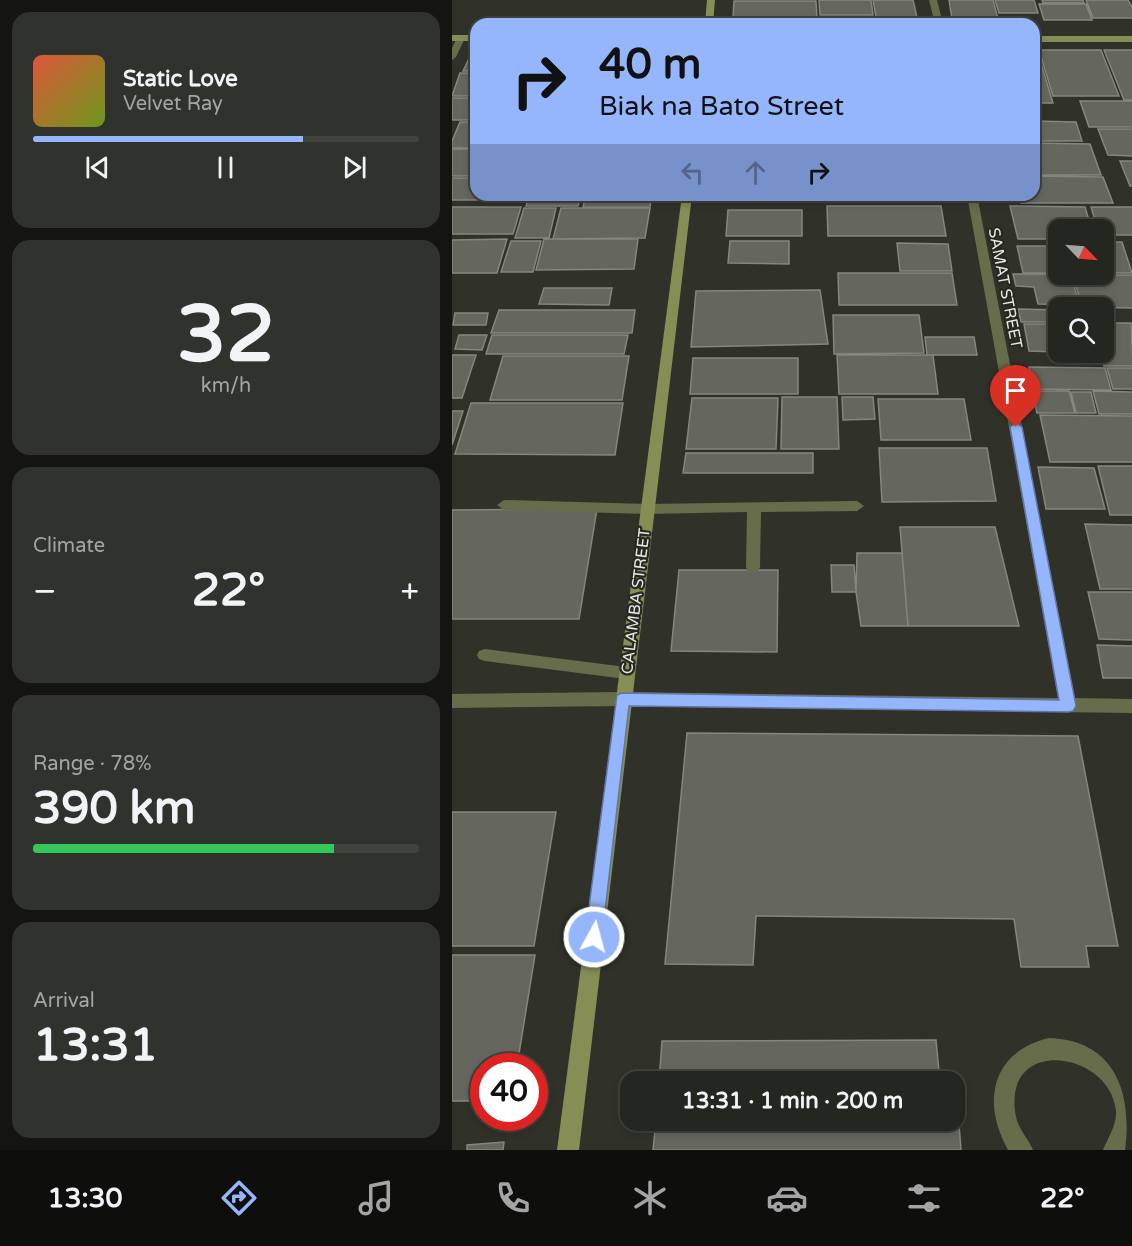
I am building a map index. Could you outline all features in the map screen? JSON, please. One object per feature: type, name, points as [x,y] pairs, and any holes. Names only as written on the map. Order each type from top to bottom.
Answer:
[{"type":"street","points":[[710,18],[712,0]]},
{"type":"street","points":[[933,0],[938,18]]},
{"type":"street","points":[[452,57],[456,38]]},
{"type":"street","points":[[1040,39],[1133,39]]},
{"type":"street","name":"CALAMBA STREET","points":[[568,1150],[622,699],[686,201]]},
{"type":"street","name":"SAMAT STREET","points":[[973,201],[1068,706]]},
{"type":"street","points":[[504,505],[647,509],[857,506]]},
{"type":"street","points":[[753,567],[754,507]]},
{"type":"street","points":[[485,655],[626,673]]},
{"type":"street","points":[[452,701],[622,699],[1133,706]]},
{"type":"street","points":[[1022,1150],[1005,1120],[1003,1097],[1009,1076],[1021,1060],[1040,1051],[1060,1049],[1097,1063],[1126,1087],[1127,1113],[1115,1150]]},
{"type":"building","points":[[819,0],[871,0],[873,15],[820,15]]},
{"type":"building","points":[[873,0],[913,0],[917,18],[876,18]]},
{"type":"building","points":[[949,0],[993,0],[998,18],[952,18]]},
{"type":"building","points":[[995,0],[1034,0],[1038,13],[999,13]]},
{"type":"building","points":[[1042,0],[1083,0],[1084,3],[1043,3]]},
{"type":"building","points":[[1086,0],[1128,0],[1133,9],[1133,18],[1093,18]]},
{"type":"building","points":[[734,1],[816,1],[817,17],[733,17]]},
{"type":"building","points":[[1039,4],[1086,4],[1092,20],[1044,20]]},
{"type":"building","points":[[1040,50],[1101,50],[1119,96],[1053,96]]},
{"type":"building","points":[[1104,50],[1133,50],[1133,100],[1124,100]]},
{"type":"building","points":[[470,56],[470,71],[463,71]]},
{"type":"building","points":[[1040,60],[1053,103],[1040,103]]},
{"type":"building","points":[[460,73],[470,73],[470,96],[452,96]]},
{"type":"building","points":[[452,98],[470,98],[470,120],[452,120]]},
{"type":"building","points":[[1080,101],[1133,101],[1133,127],[1089,127]]},
{"type":"building","points":[[1040,121],[1076,122],[1082,141],[1040,141]]},
{"type":"building","points":[[460,122],[470,122],[470,148],[452,148],[452,141]]},
{"type":"building","points":[[1098,129],[1133,129],[1133,156],[1108,155]]},
{"type":"building","points":[[1040,143],[1090,144],[1101,175],[1040,175]]},
{"type":"building","points":[[452,149],[470,149],[470,176],[452,176]]},
{"type":"building","points":[[1120,161],[1133,161],[1133,186],[1130,186]]},
{"type":"building","points":[[1040,176],[1103,177],[1113,203],[1021,203],[1020,201],[1040,201]]},
{"type":"building","points":[[452,178],[470,178],[470,200],[452,200]]},
{"type":"building","points":[[528,201],[579,201],[578,206],[526,206]]},
{"type":"building","points":[[584,201],[651,201],[650,207],[583,207]]},
{"type":"building","points":[[827,206],[941,206],[946,236],[828,236]]},
{"type":"building","points":[[1010,206],[1085,207],[1089,219],[1048,219],[1048,239],[1018,239]]},
{"type":"building","points":[[452,207],[521,207],[513,234],[452,234]]},
{"type":"building","points":[[1091,207],[1133,207],[1133,235],[1114,235],[1114,219],[1095,219]]},
{"type":"building","points":[[524,208],[556,208],[549,238],[515,238]]},
{"type":"building","points":[[561,208],[650,208],[645,238],[553,239]]},
{"type":"building","points":[[728,210],[802,210],[802,236],[726,236]]},
{"type":"building","points":[[507,239],[497,273],[452,273],[452,240]]},
{"type":"building","points":[[544,239],[638,239],[634,269],[536,270]]},
{"type":"building","points":[[511,241],[541,241],[533,272],[501,272]]},
{"type":"building","points":[[730,241],[789,241],[789,264],[728,263]]},
{"type":"building","points":[[1114,242],[1122,242],[1132,273],[1114,273]]},
{"type":"building","points":[[897,243],[948,244],[952,271],[900,271]]},
{"type":"building","points":[[1017,246],[1048,246],[1048,273],[1023,273]]},
{"type":"building","points":[[838,273],[952,273],[957,305],[839,305]]},
{"type":"building","points":[[1013,274],[1048,274],[1048,285],[1074,285],[1077,297],[1048,297],[1048,304],[1038,304],[1034,287],[1016,286]]},
{"type":"building","points":[[1114,275],[1133,275],[1133,308],[1114,308],[1114,297],[1079,297],[1076,285],[1114,285]]},
{"type":"building","points":[[544,288],[612,288],[609,305],[539,304]]},
{"type":"building","points":[[820,290],[828,344],[691,347],[696,291]]},
{"type":"building","points":[[1018,309],[1048,310],[1048,322],[1021,322]]},
{"type":"building","points":[[499,310],[635,310],[632,333],[491,333]]},
{"type":"building","points":[[455,313],[488,313],[486,325],[453,325]]},
{"type":"building","points":[[833,315],[919,315],[924,353],[834,354]]},
{"type":"building","points":[[1114,323],[1131,323],[1133,366],[1104,366],[1103,363],[1114,363]]},
{"type":"building","points":[[1024,324],[1048,324],[1048,352],[1029,351]]},
{"type":"building","points":[[459,335],[487,335],[482,350],[455,349]]},
{"type":"building","points":[[492,335],[628,335],[624,354],[486,354]]},
{"type":"building","points":[[925,337],[974,337],[977,355],[927,355]]},
{"type":"building","points":[[452,355],[476,355],[462,398],[452,398]]},
{"type":"building","points":[[837,355],[933,355],[938,394],[839,394]]},
{"type":"building","points":[[503,356],[629,356],[622,400],[490,400]]},
{"type":"building","points":[[693,358],[798,358],[798,394],[690,394]]},
{"type":"building","points":[[1029,367],[1105,368],[1111,390],[1034,389]]},
{"type":"building","points":[[1107,368],[1133,368],[1133,389],[1113,389]]},
{"type":"building","points":[[1032,391],[1069,391],[1075,413],[1037,413]]},
{"type":"building","points":[[1093,391],[1133,392],[1133,414],[1099,414]]},
{"type":"building","points":[[1071,392],[1091,392],[1096,413],[1076,413]]},
{"type":"building","points":[[782,397],[837,397],[839,449],[781,449]]},
{"type":"building","points":[[842,397],[873,397],[875,419],[843,420]]},
{"type":"building","points":[[692,398],[778,398],[776,449],[686,449]]},
{"type":"building","points":[[878,399],[964,399],[971,440],[881,440]]},
{"type":"building","points":[[471,403],[623,403],[615,455],[455,454]]},
{"type":"building","points":[[452,411],[463,411],[452,445]]},
{"type":"building","points":[[1040,415],[1133,416],[1133,462],[1050,462]]},
{"type":"building","points":[[879,448],[987,448],[996,501],[882,502]]},
{"type":"building","points":[[686,453],[813,453],[813,473],[683,473]]},
{"type":"building","points":[[1098,466],[1133,466],[1133,515],[1110,515]]},
{"type":"building","points":[[1038,467],[1094,468],[1105,509],[1046,509]]},
{"type":"building","points":[[597,509],[579,619],[452,619],[452,510]]},
{"type":"building","points":[[1085,524],[1133,525],[1133,589],[1100,589]]},
{"type":"building","points":[[900,527],[995,527],[1019,626],[908,626]]},
{"type":"building","points":[[857,553],[902,553],[908,626],[861,626],[856,592]]},
{"type":"building","points":[[831,565],[854,565],[856,592],[832,592]]},
{"type":"building","points":[[679,570],[778,570],[777,652],[671,651]]},
{"type":"building","points":[[1088,592],[1133,592],[1133,640],[1099,639]]},
{"type":"building","points":[[1097,645],[1133,646],[1133,678],[1103,678]]},
{"type":"building","points":[[687,733],[1078,736],[1118,946],[1086,946],[1089,967],[1021,967],[1014,919],[756,916],[753,965],[665,964]]},
{"type":"building","points":[[452,812],[556,812],[534,946],[452,946]]},
{"type":"building","points":[[452,955],[535,955],[519,1053],[470,1053],[470,1101],[452,1101]]},
{"type":"building","points":[[936,1040],[939,1071],[660,1071],[662,1041]]},
{"type":"building","points":[[655,1131],[960,1131],[961,1150],[653,1150]]},
{"type":"building","points":[[504,1142],[503,1150],[467,1150],[467,1145]]},
{"type":"route","points":[[594,937],[622,699],[1068,706],[1016,427]]}]
